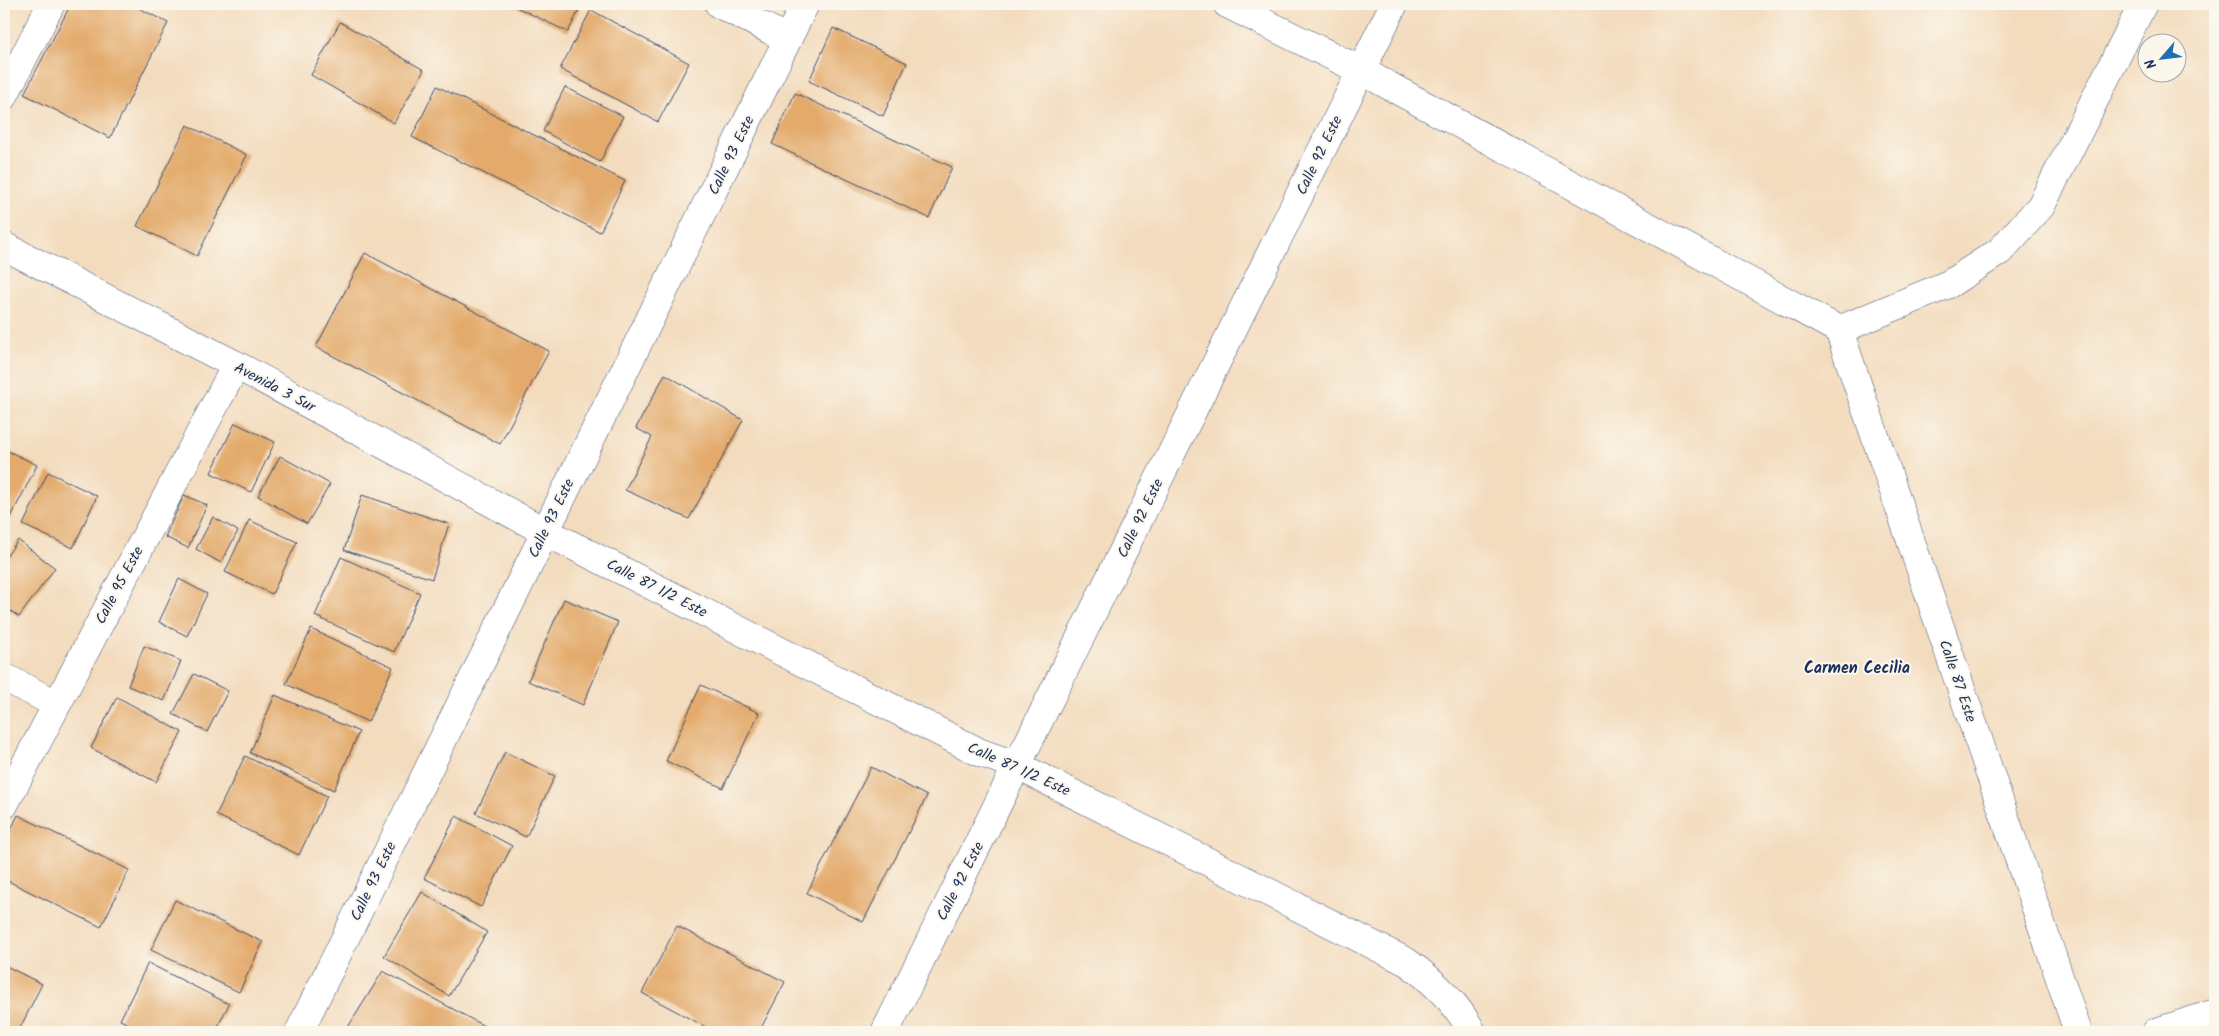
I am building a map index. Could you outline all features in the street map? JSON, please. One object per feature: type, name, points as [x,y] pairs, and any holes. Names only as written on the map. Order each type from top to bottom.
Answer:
[{"type":"street","points":[[4,96],[51,4]]},
{"type":"street","points":[[719,4],[788,39]]},
{"type":"street","name":"Calle 93 Este","points":[[299,1032],[805,4]]},
{"type":"street","points":[[1227,4],[1360,70],[1839,330],[1949,284],[2000,251],[2041,206],[2142,4]]},
{"type":"street","name":"Calle 92 Este","points":[[885,1032],[1394,4]]},
{"type":"street","name":"Avenida 3 Sur","points":[[4,246],[236,365],[544,531]]},
{"type":"street","name":"Calle 87 Este","points":[[1839,330],[2078,1032]]},
{"type":"street","name":"Calle 95 Este","points":[[4,805],[236,365]]},
{"type":"street","name":"Calle 87 1/2 Este","points":[[544,531],[981,753],[1018,766],[1407,962],[1429,978],[1466,1019],[1472,1032]]},
{"type":"street","points":[[4,677],[56,704]]},
{"type":"street","points":[[2156,1032],[2215,1013]]},
{"type":"building","points":[[71,4],[131,4],[168,23],[110,138],[24,94]]},
{"type":"building","points":[[513,4],[582,4],[568,32]]},
{"type":"building","points":[[591,10],[689,63],[658,122],[560,69]]},
{"type":"building","points":[[340,22],[424,70],[394,123],[311,75]]},
{"type":"building","points":[[833,28],[907,63],[883,116],[809,81]]},
{"type":"building","points":[[437,86],[625,181],[600,232],[412,137]]},
{"type":"building","points":[[565,87],[623,116],[600,162],[543,131]]},
{"type":"building","points":[[795,93],[952,167],[929,218],[772,144]]},
{"type":"building","points":[[187,125],[247,155],[197,256],[137,226]]},
{"type":"building","points":[[365,253],[549,351],[500,444],[316,347]]},
{"type":"building","points":[[665,374],[743,420],[689,519],[625,490],[652,437],[636,428]]},
{"type":"building","points":[[235,423],[275,442],[251,492],[211,473]]},
{"type":"building","points":[[4,449],[37,465],[9,521],[4,519]]},
{"type":"building","points":[[280,456],[330,484],[307,524],[258,496]]},
{"type":"building","points":[[48,472],[97,496],[73,548],[23,525]]},
{"type":"building","points":[[184,495],[207,505],[188,548],[165,537]]},
{"type":"building","points":[[362,495],[449,524],[432,579],[344,550]]},
{"type":"building","points":[[213,517],[238,531],[221,563],[196,549]]},
{"type":"building","points":[[249,520],[297,542],[272,594],[225,572]]},
{"type":"building","points":[[18,540],[55,568],[19,617],[4,606],[4,560]]},
{"type":"building","points":[[341,557],[420,593],[394,652],[315,616]]},
{"type":"building","points":[[179,579],[207,594],[187,636],[159,622]]},
{"type":"building","points":[[564,599],[618,622],[583,705],[528,681]]},
{"type":"building","points":[[311,629],[393,667],[368,722],[286,684]]},
{"type":"building","points":[[144,646],[181,661],[164,701],[128,686]]},
{"type":"building","points":[[194,674],[228,691],[207,732],[173,714]]},
{"type":"building","points":[[701,685],[759,713],[723,788],[666,761]]},
{"type":"building","points":[[275,695],[359,732],[334,790],[250,753]]},
{"type":"building","points":[[117,697],[182,732],[156,782],[91,748]]},
{"type":"building","points":[[505,752],[555,776],[526,837],[476,813]]},
{"type":"building","points":[[245,756],[327,796],[299,855],[216,815]]},
{"type":"building","points":[[871,767],[927,796],[863,922],[807,893]]},
{"type":"building","points":[[18,815],[129,870],[101,927],[4,879],[4,845]]},
{"type":"building","points":[[456,816],[512,846],[481,907],[424,878]]},
{"type":"building","points":[[422,892],[487,932],[449,996],[384,956]]},
{"type":"building","points":[[175,900],[263,942],[239,992],[151,950]]},
{"type":"building","points":[[677,926],[785,982],[759,1032],[715,1032],[642,993]]},
{"type":"building","points":[[148,963],[229,1004],[215,1032],[145,1032],[120,1020]]},
{"type":"building","points":[[4,965],[42,984],[18,1032],[4,1032]]},
{"type":"building","points":[[383,971],[495,1032],[345,1032]]},
{"type":"district","name":"Carmen Cecilia","points":[[1857,667]]}]
